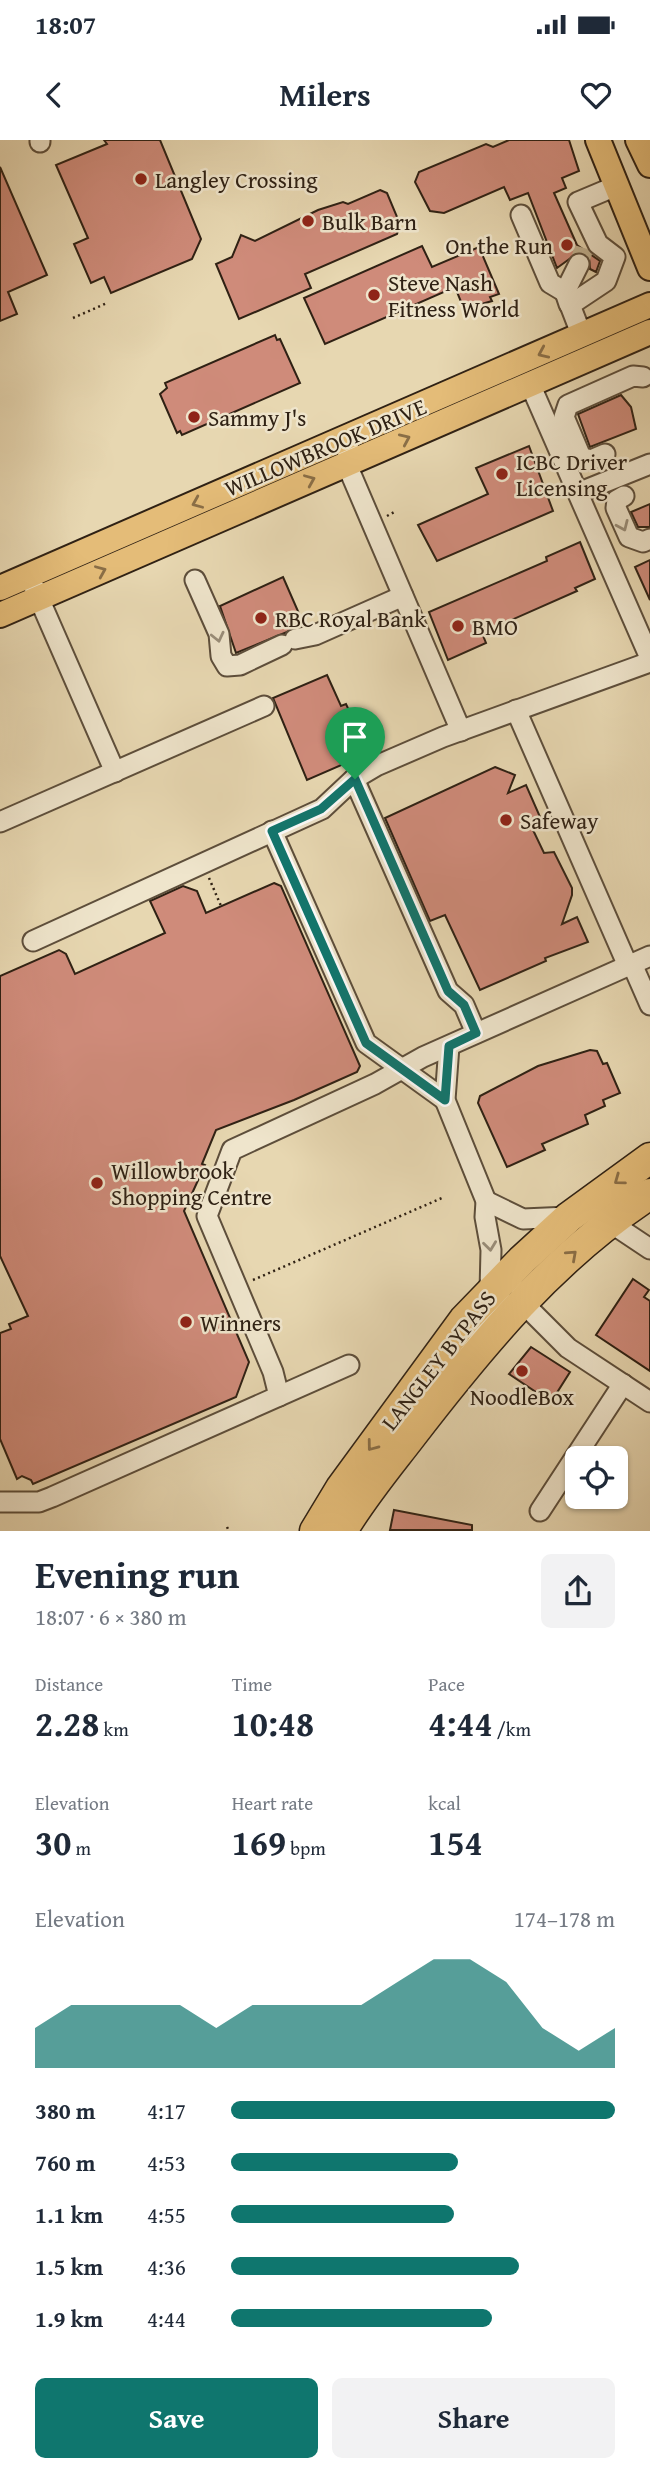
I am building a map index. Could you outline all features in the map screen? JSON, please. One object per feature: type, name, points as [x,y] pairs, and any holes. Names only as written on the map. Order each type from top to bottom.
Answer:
[{"type":"highway","name":"LANGLEY BYPASS","points":[[315,1531],[341,1488],[464,1320],[490,1291],[569,1217],[650,1158]]},
{"type":"highway","name":"LANGLEY BYPASS","points":[[342,1531],[456,1377],[522,1301],[611,1223],[650,1194]]},
{"type":"main road","points":[[598,140],[650,268]]},
{"type":"main road","points":[[638,140],[650,165]]},
{"type":"main road","name":"WILLOWBROOK DRIVE","points":[[0,615],[34,587],[349,437],[650,305]]},
{"type":"main road","name":"WILLOWBROOK DRIVE","points":[[0,588],[34,587],[347,465],[650,332]]},
{"type":"lane","points":[[627,140],[650,172]]},
{"type":"lane","points":[[567,298],[588,255],[579,202],[616,186]]},
{"type":"lane","points":[[522,215],[550,283],[567,298],[582,336]]},
{"type":"lane","points":[[567,298],[606,281],[615,257],[588,255]]},
{"type":"lane","points":[[605,454],[591,460],[581,457],[564,417],[564,410],[568,405],[633,376],[643,377]]},
{"type":"lane","points":[[33,941],[321,809],[355,779],[376,766],[650,660],[530,384]]},
{"type":"lane","points":[[349,437],[347,465],[461,731]]},
{"type":"lane","points":[[578,494],[650,464]]},
{"type":"lane","points":[[624,496],[617,500],[616,508],[629,537],[643,542],[650,539]]},
{"type":"lane","points":[[195,580],[219,634],[223,662],[233,667],[403,596]]},
{"type":"lane","points":[[34,587],[115,772]]},
{"type":"lane","points":[[257,658],[276,658],[303,647],[315,635]]},
{"type":"lane","points":[[0,822],[264,706]]},
{"type":"lane","points":[[516,710],[637,962],[650,1005]]},
{"type":"lane","points":[[355,779],[448,991],[464,1005],[476,1033]]},
{"type":"lane","points":[[272,831],[366,1043],[445,1100]]},
{"type":"lane","points":[[279,1396],[273,1371],[207,1216],[232,1150],[375,1084],[476,1033],[637,962]]},
{"type":"lane","points":[[449,1046],[445,1100],[486,1201],[485,1217],[491,1250],[490,1291]]},
{"type":"lane","points":[[486,1201],[523,1219],[569,1217]]},
{"type":"lane","points":[[611,1223],[650,1249]]},
{"type":"lane","points":[[522,1260],[522,1301],[568,1348],[650,1402]]},
{"type":"lane","points":[[424,1377],[448,1363],[488,1316],[522,1301]]},
{"type":"lane","points":[[0,1502],[39,1502],[349,1365]]},
{"type":"lane","points":[[540,1511],[623,1384]]},
{"type":"path","points":[[73,318],[107,303]]},
{"type":"path","points":[[386,516],[397,511]]},
{"type":"path","points":[[212,885],[221,906]]},
{"type":"path","points":[[238,1288],[442,1198]]},
{"type":"building","points":[[104,140],[160,140],[201,239],[192,259],[111,293],[104,277],[91,283],[74,244],[88,238],[56,165],[107,144]]},
{"type":"building","points":[[509,140],[569,140],[579,171],[562,178],[566,188],[554,193],[577,245],[600,261],[596,272],[590,269],[589,257],[579,252],[557,268],[528,193],[510,200],[504,187],[444,213],[430,211],[415,182],[419,172],[486,144],[493,147]]},
{"type":"building","points":[[0,167],[47,275],[8,292],[17,314],[0,321]]},
{"type":"building","points":[[380,190],[387,193],[400,224],[397,234],[305,274],[311,288],[239,319],[216,264],[232,257],[241,235],[255,241],[318,210],[343,202],[348,204]]},
{"type":"building","name":"Steve Nash Fitness World","points":[[422,246],[432,267],[479,247],[499,294],[490,297],[492,301],[464,309],[455,287],[325,344],[304,298]]},
{"type":"building","points":[[275,335],[277,340],[280,339],[300,383],[182,435],[180,431],[177,433],[160,394],[167,388],[165,383]]},
{"type":"building","points":[[621,395],[631,407],[636,429],[590,447],[578,414]]},
{"type":"building","points":[[529,446],[553,511],[437,561],[418,525],[488,494],[476,468]]},
{"type":"building","points":[[650,504],[650,527],[638,527],[631,512]]},
{"type":"building","points":[[580,542],[595,579],[575,588],[577,591],[482,633],[486,643],[448,660],[429,612],[547,561],[546,557]]},
{"type":"building","points":[[650,560],[650,600],[635,567]]},
{"type":"building","name":"RBC Royal Bank","points":[[283,577],[304,625],[236,653],[220,606]]},
{"type":"building","points":[[327,675],[341,706],[346,704],[354,721],[348,724],[362,756],[307,780],[273,698]]},
{"type":"building","points":[[495,767],[515,775],[508,793],[526,785],[544,826],[533,830],[544,853],[554,852],[572,888],[562,924],[577,917],[588,942],[545,958],[546,961],[480,990],[445,915],[430,921],[385,818]]},
{"type":"building","name":"Willowbrook Shopping Centre","points":[[274,883],[281,886],[360,1066],[357,1072],[294,1100],[216,1130],[202,1164],[205,1165],[184,1211],[249,1362],[236,1397],[33,1484],[22,1476],[17,1479],[0,1439],[0,1333],[11,1329],[9,1324],[28,1316],[0,1256],[0,976],[59,950],[66,954],[75,974],[165,933],[150,901],[183,886],[197,891],[206,913]]},
{"type":"building","points":[[590,1050],[597,1051],[603,1064],[607,1063],[620,1093],[603,1100],[605,1106],[585,1115],[588,1124],[542,1144],[545,1150],[507,1167],[478,1103],[480,1096],[538,1066]]},
{"type":"building","points":[[633,1279],[649,1290],[644,1297],[650,1301],[650,1371],[596,1335]]},
{"type":"building","points":[[531,1347],[570,1372],[551,1402],[509,1374]]},
{"type":"building","points":[[394,1510],[472,1525],[472,1530],[390,1530]]},
{"type":"tunnel","points":[[579,264],[584,248]]},
{"type":"place","name":"Langley Crossing","points":[[141,179]]},
{"type":"place","name":"Bulk Barn","points":[[308,221]]},
{"type":"place","name":"On the Run","points":[[567,245]]},
{"type":"place","name":"Steve Nash Fitness World","points":[[374,295]]},
{"type":"place","name":"Sammy J's","points":[[194,417]]},
{"type":"place","name":"ICBC Driver Licensing","points":[[502,474]]},
{"type":"place","name":"RBC Royal Bank","points":[[261,618]]},
{"type":"place","name":"BMO","points":[[458,626]]},
{"type":"place","name":"Safeway","points":[[506,820]]},
{"type":"place","name":"Willowbrook Shopping Centre","points":[[97,1183]]},
{"type":"place","name":"Winners","points":[[186,1322]]},
{"type":"place","name":"NoodleBox","points":[[522,1371]]},
{"type":"route","points":[[355,779],[448,991],[464,1005],[476,1033],[449,1046],[445,1100],[366,1043],[272,831],[331,803],[355,779]]}]
